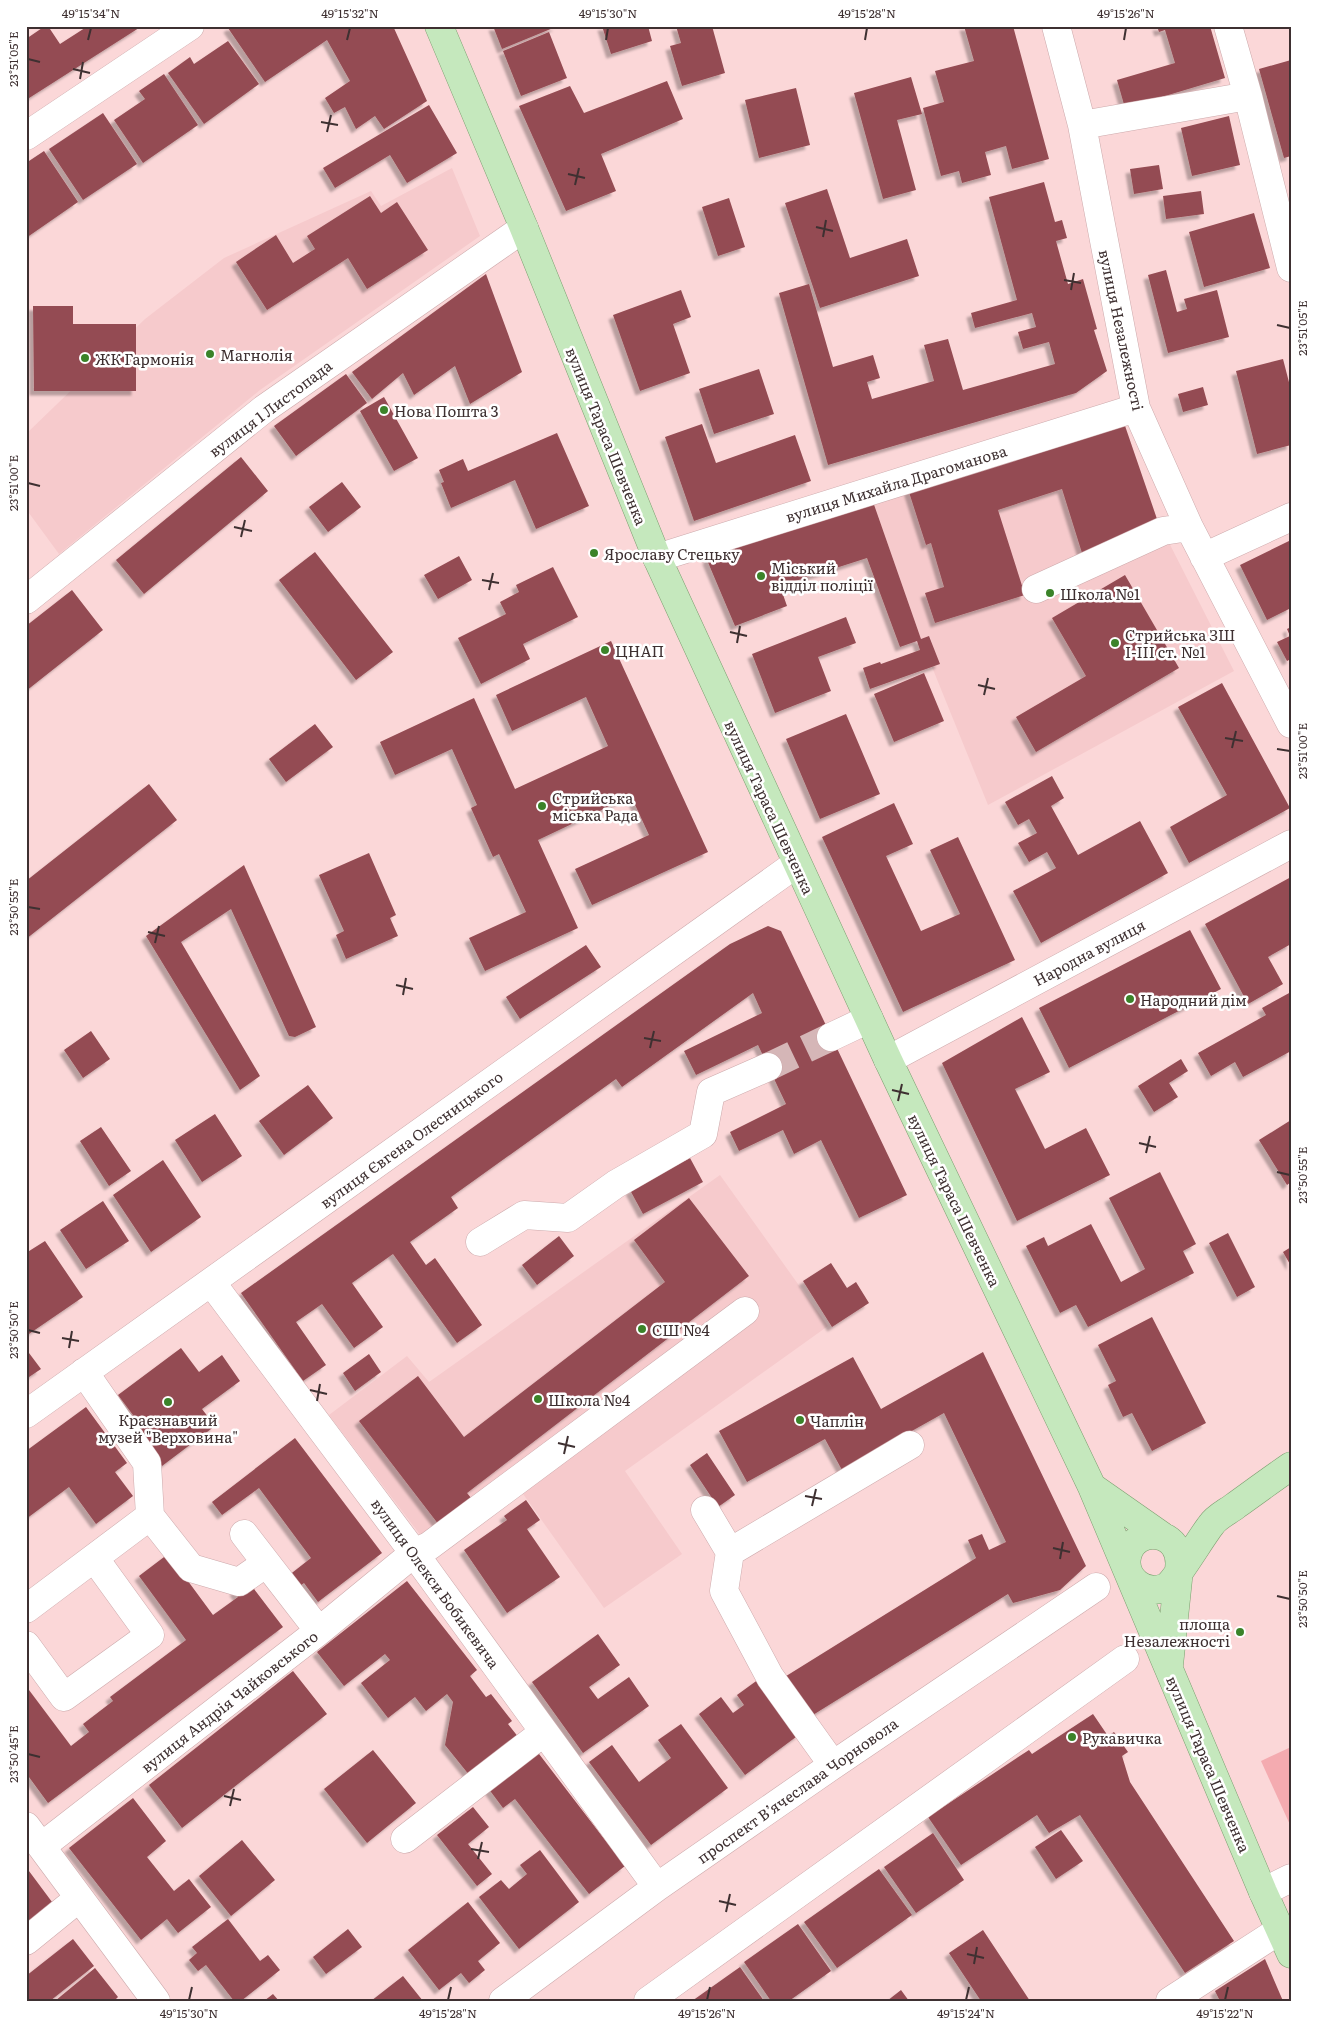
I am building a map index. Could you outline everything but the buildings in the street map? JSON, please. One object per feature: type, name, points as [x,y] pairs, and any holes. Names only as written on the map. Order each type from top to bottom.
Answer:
[{"type":"main road","name":"вулиця Тараса Шевченка","points":[[439,26],[524,228],[657,558],[796,864],[1092,1487],[1169,1666],[1177,1692],[1285,1942]]},
{"type":"main road","points":[[1129,1575],[1136,1583],[1145,1588],[1156,1589],[1166,1587],[1174,1580],[1212,1522],[1291,1466]]},
{"type":"main road","points":[[1092,1487],[1171,1541],[1178,1549],[1181,1560],[1169,1666]]},
{"type":"main road","name":"вулиця Тараса Шевченка","points":[[1129,1575],[1126,1565],[1127,1554],[1132,1544],[1146,1536],[1162,1536],[1212,1522]]},
{"type":"street","points":[[26,136],[190,26]]},
{"type":"street","name":"вулиця Незалежності","points":[[1056,26],[1082,125],[1136,408],[1204,558],[1291,724]]},
{"type":"street","points":[[1228,26],[1248,96],[1291,268]]},
{"type":"street","points":[[1082,125],[1248,96]]},
{"type":"street","name":"вулиця 1 Листопада","points":[[26,600],[264,409],[524,228]]},
{"type":"street","name":"вулиця Михайла Драгоманова","points":[[657,558],[1136,408]]},
{"type":"street","points":[[1204,558],[1291,517]]},
{"type":"street","points":[[1036,589],[1163,531],[1189,527]]},
{"type":"street","name":"Народна вулиця","points":[[888,1060],[1291,844]]},
{"type":"street","name":"вулиця Євгена Олесницького","points":[[26,1414],[796,864]]},
{"type":"street","points":[[831,1037],[869,1019]]},
{"type":"street","points":[[480,1242],[524,1215],[568,1218],[616,1184],[703,1134],[711,1092],[768,1067]]},
{"type":"street","name":"вулиця Олекси Бобикевича","points":[[211,1282],[414,1553],[657,1887]]},
{"type":"street","name":"вулиця Андрія Чайковського","points":[[34,1836],[319,1631],[414,1553],[429,1546],[745,1311]]},
{"type":"street","points":[[84,1372],[147,1463],[150,1516],[191,1568],[239,1582],[265,1564]]},
{"type":"street","points":[[730,1552],[910,1445]]},
{"type":"street","points":[[705,1510],[730,1552],[724,1591],[770,1678],[833,1765]]},
{"type":"street","points":[[26,1609],[150,1516]]},
{"type":"street","points":[[244,1534],[265,1564],[319,1631]]},
{"type":"street","points":[[26,1645],[64,1698],[150,1634],[95,1559]]},
{"type":"street","name":"проспект Вʼячеслава Чорновола","points":[[503,2001],[657,1887],[1096,1587]]},
{"type":"street","points":[[648,2001],[1125,1659]]},
{"type":"street","points":[[405,1839],[544,1732]]},
{"type":"street","points":[[34,1836],[156,2001]]},
{"type":"street","points":[[1263,1892],[1291,1878]]},
{"type":"street","points":[[26,1941],[79,1898]]},
{"type":"street","points":[[1170,2001],[1285,1942]]},
{"type":"shaded area","name":"Магнолія","points":[[452,168],[480,236],[260,390],[59,554],[26,509],[26,434],[145,319],[224,258],[371,191],[381,206]]},
{"type":"shaded area","name":"Школа №1","points":[[1123,420],[1157,519],[1234,671],[988,805],[932,667],[939,664],[930,637],[921,639],[871,496]]},
{"type":"shaded area","name":"Школа №4","points":[[720,1175],[828,1326],[625,1471],[682,1554],[604,1608],[521,1491],[434,1553],[329,1415],[407,1356],[429,1382]]},
{"type":"shaded area","points":[[1291,1747],[1291,1827],[1261,1761]]},
{"type":"tunnel","points":[[768,1067],[831,1037]]},
{"type":"place","name":"Магнолія","points":[[210,354]]},
{"type":"place","name":"ЖК Гармонія","points":[[85,358]]},
{"type":"place","name":"Нова Пошта 3","points":[[384,410]]},
{"type":"place","name":"Ярославу Стецьку","points":[[594,553]]},
{"type":"place","name":"Міський відділ поліції","points":[[761,576]]},
{"type":"place","name":"Школа №1","points":[[1050,593]]},
{"type":"place","name":"Стрийська ЗШ І-ІІІ ст. №1","points":[[1115,643]]},
{"type":"place","name":"ЦНАП","points":[[605,650]]},
{"type":"place","name":"Стрийська міська Рада","points":[[542,806]]},
{"type":"place","name":"Народний дім","points":[[1130,999]]},
{"type":"place","name":"СШ №4","points":[[642,1329]]},
{"type":"place","name":"Школа №4","points":[[538,1399]]},
{"type":"place","name":"Краєзнавчий музей \"Верховина\"","points":[[168,1402]]},
{"type":"place","name":"Чаплін","points":[[800,1420]]},
{"type":"place","name":"площа Незалежності","points":[[1240,1632]]},
{"type":"place","name":"Рукавичка","points":[[1072,1737]]}]
